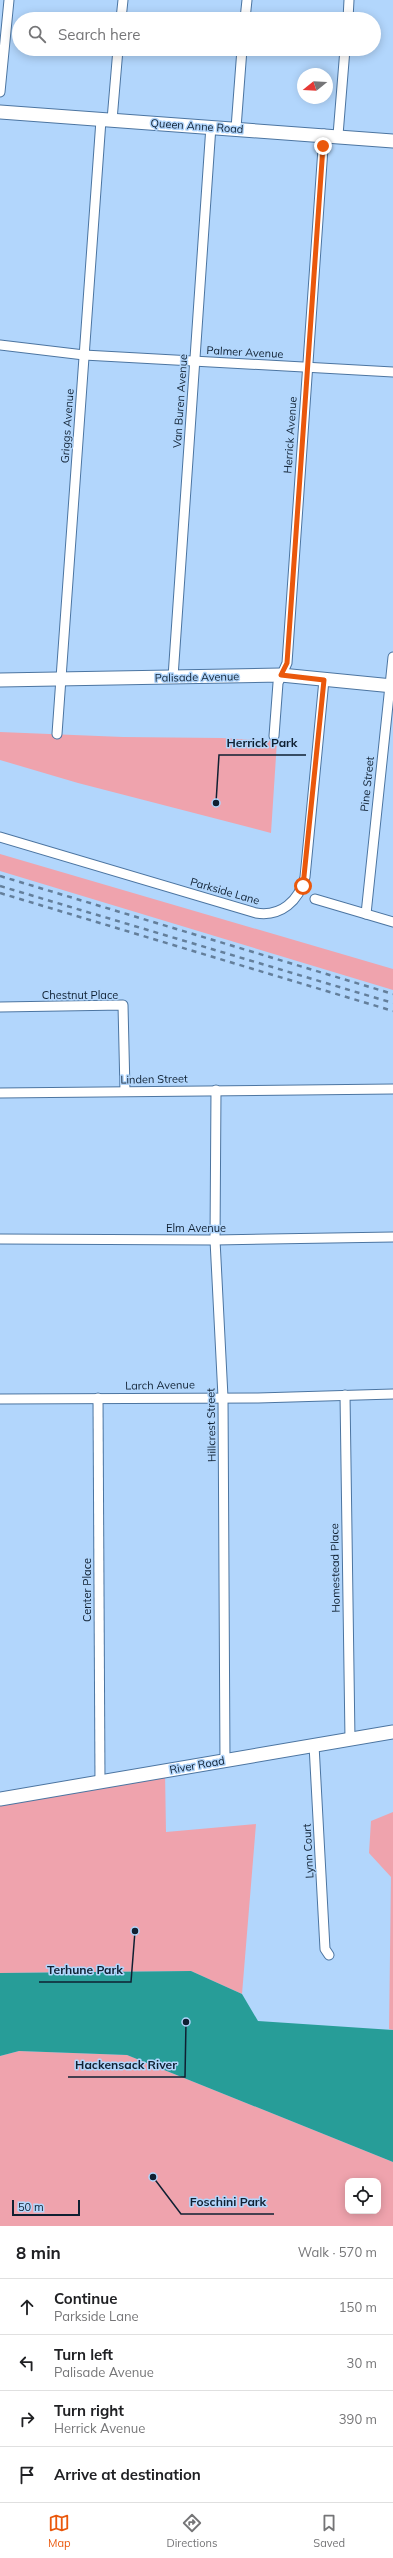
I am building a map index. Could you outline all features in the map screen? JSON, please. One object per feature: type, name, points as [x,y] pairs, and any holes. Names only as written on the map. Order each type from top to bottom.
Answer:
[{"type":"street","points":[[0,92],[9,0]]},
{"type":"street","points":[[121,12],[122,0]]},
{"type":"street","points":[[246,12],[247,0]]},
{"type":"street","points":[[348,12],[349,0]]},
{"type":"street","name":"Griggs Avenue","points":[[57,734],[84,355],[107,120],[117,56]]},
{"type":"street","points":[[236,128],[241,56]]},
{"type":"street","points":[[338,135],[344,56]]},
{"type":"street","name":"Queen Anne Road","points":[[0,112],[338,135],[393,141]]},
{"type":"street","name":"Van Buren Avenue","points":[[173,677],[211,126]]},
{"type":"street","name":"Herrick Avenue","points":[[274,736],[278,683],[287,663],[324,134]]},
{"type":"street","name":"Palmer Avenue","points":[[0,345],[84,355],[393,372]]},
{"type":"street","name":"Pine Street","points":[[366,914],[393,657]]},
{"type":"street","name":"Palisade Avenue","points":[[0,680],[281,675],[391,686]]},
{"type":"street","name":"Parkside Lane","points":[[0,837],[256,913],[267,914],[283,909],[298,895],[305,878],[324,680]]},
{"type":"street","points":[[315,899],[393,922]]},
{"type":"street","name":"Chestnut Place","points":[[0,1007],[123,1005],[125,1091]]},
{"type":"street","name":"Linden Street","points":[[0,1093],[308,1088],[393,1089]]},
{"type":"street","name":"Hillcrest Street","points":[[216,1090],[215,1240],[223,1397],[225,1760]]},
{"type":"street","name":"Elm Avenue","points":[[0,1239],[215,1240],[393,1237]]},
{"type":"street","name":"Larch Avenue","points":[[0,1399],[393,1394]]},
{"type":"street","name":"Homestead Place","points":[[344,1395],[350,1739]]},
{"type":"street","name":"Center Place","points":[[98,1398],[100,1782]]},
{"type":"street","name":"River Road","points":[[0,1799],[393,1732]]},
{"type":"street","name":"Lynn Court","points":[[314,1745],[324,1949],[329,1955]]},
{"type":"shaded area","points":[[0,732],[277,741],[271,833],[78,783],[0,760]]},
{"type":"shaded area","points":[[0,854],[393,969],[393,990],[0,871]]},
{"type":"shaded area","points":[[165,1771],[166,1832],[256,1824],[242,1994],[191,1971],[0,1973],[0,1799]]},
{"type":"shaded area","points":[[393,1812],[393,2030],[389,2029],[391,1877],[369,1853],[371,1821]]},
{"type":"shaded area","points":[[191,1971],[242,1994],[258,2021],[393,2030],[393,2162],[127,2055],[19,2051],[0,2056],[0,1973]]},
{"type":"shaded area","points":[[19,2051],[127,2055],[393,2162],[393,2226],[0,2226],[0,2056]]},
{"type":"railway","points":[[0,876],[393,994]]},
{"type":"railway","points":[[0,886],[393,1003]]},
{"type":"railway","points":[[0,893],[393,1011]]},
{"type":"place","name":"Herrick Park","points":[[216,803]]},
{"type":"place","name":"Terhune Park","points":[[135,1931]]},
{"type":"place","name":"Hackensack River","points":[[186,2022]]},
{"type":"place","name":"Foschini Park","points":[[153,2177]]},
{"type":"route","points":[[303,886],[324,680],[281,675],[287,663],[323,146]]}]
